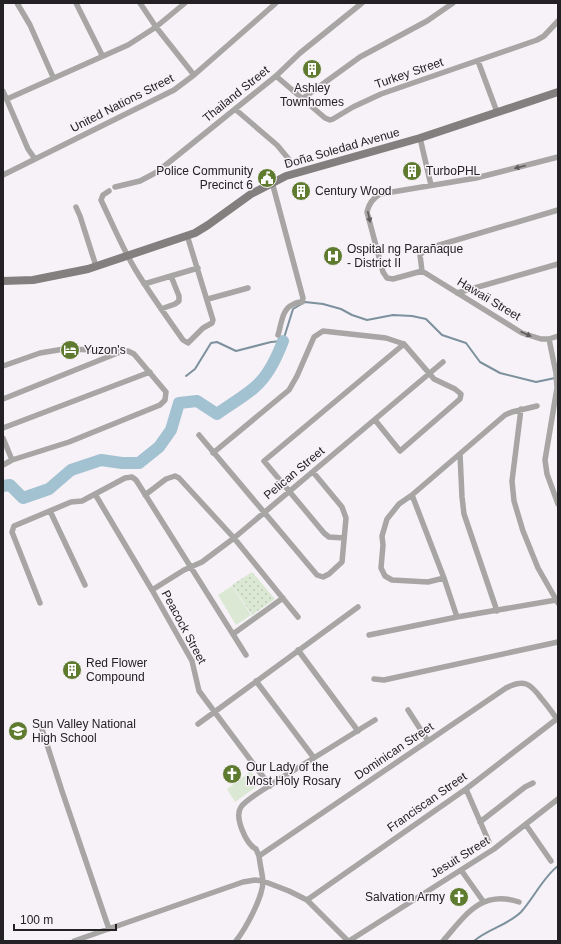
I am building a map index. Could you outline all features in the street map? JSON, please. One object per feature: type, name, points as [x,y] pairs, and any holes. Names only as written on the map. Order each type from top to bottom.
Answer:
[{"type":"main road","name":"Doña Soledad Avenue","points":[[3,281],[33,280],[96,266],[199,231],[251,194],[272,182],[300,171],[420,138],[558,92]]},
{"type":"street","points":[[16,3],[32,30],[53,77]]},
{"type":"street","points":[[76,3],[102,55]]},
{"type":"street","points":[[140,3],[156,27],[194,75]]},
{"type":"street","points":[[6,99],[128,44],[156,27],[185,3]]},
{"type":"street","name":"United Nations Street","points":[[3,175],[174,90],[194,75],[276,3]]},
{"type":"street","name":"Thailand Street","points":[[115,187],[140,181],[157,172],[276,76],[300,53],[362,3]]},
{"type":"street","points":[[302,99],[360,57],[427,20],[453,3]]},
{"type":"street","name":"Turkey Street","points":[[276,76],[325,118],[330,120],[381,94],[537,40],[544,36],[558,21]]},
{"type":"street","points":[[478,61],[497,112]]},
{"type":"street","points":[[3,91],[28,149],[35,159]]},
{"type":"street","points":[[235,109],[277,145],[292,163]]},
{"type":"street","points":[[420,138],[431,185]]},
{"type":"street","points":[[558,157],[476,178],[380,194],[368,205],[367,212],[383,272],[387,278],[393,279],[422,271],[420,255],[426,249],[558,210]]},
{"type":"street","points":[[272,182],[303,298],[302,302],[292,304],[288,308],[284,315],[278,335]]},
{"type":"street","points":[[109,191],[103,195],[101,200],[127,255],[161,309],[183,340],[188,343],[203,328],[213,321],[213,318],[187,235]]},
{"type":"street","points":[[76,207],[96,266]]},
{"type":"street","points":[[457,293],[480,285],[558,264]]},
{"type":"street","points":[[144,284],[198,268]]},
{"type":"street","name":"Hawaii Street","points":[[422,271],[522,333],[549,340]]},
{"type":"street","points":[[161,309],[179,301],[179,296],[171,276]]},
{"type":"street","points":[[208,299],[248,288]]},
{"type":"street","points":[[213,453],[288,390],[298,376],[314,337],[323,331],[334,331],[386,338],[404,344],[434,379],[455,389],[461,396],[460,399],[404,450],[400,451],[398,449],[375,420]]},
{"type":"street","points":[[558,336],[549,340],[556,373],[557,386],[545,460],[547,474],[556,488],[558,504]]},
{"type":"street","points":[[344,538],[329,537],[324,533],[264,461],[404,344]]},
{"type":"street","points":[[3,366],[52,350],[122,351],[134,354],[166,392],[165,400],[160,405],[69,442],[12,460],[3,465]]},
{"type":"street","points":[[3,399],[122,351]]},
{"type":"street","name":"Pelican Street","points":[[152,590],[184,570],[192,568],[202,562],[234,538],[443,362]]},
{"type":"street","points":[[3,428],[150,372]]},
{"type":"street","points":[[444,578],[428,582],[392,580],[385,576],[381,568],[383,545],[382,536],[387,518],[399,504],[412,495],[505,415],[520,409],[537,406]]},
{"type":"street","points":[[370,635],[457,617],[557,602],[536,564],[523,531],[514,501],[512,481],[520,409]]},
{"type":"street","points":[[199,435],[264,514],[317,576],[320,577],[326,576],[342,562],[346,518],[344,511],[313,472]]},
{"type":"street","points":[[3,438],[12,460]]},
{"type":"street","points":[[460,454],[464,514],[497,611]]},
{"type":"street","points":[[146,495],[166,479],[175,476],[184,482],[234,538],[298,617]]},
{"type":"street","points":[[40,603],[12,532],[14,526],[71,502],[82,501],[125,478],[132,477],[136,480],[146,495],[246,655]]},
{"type":"street","name":"Peacock Street","points":[[95,494],[192,661],[199,691],[270,786]]},
{"type":"street","points":[[412,495],[444,578],[457,617]]},
{"type":"street","points":[[50,511],[85,585]]},
{"type":"street","points":[[233,634],[283,598]]},
{"type":"street","points":[[198,724],[358,607]]},
{"type":"street","points":[[374,679],[384,680],[558,642]]},
{"type":"street","points":[[298,650],[358,731]]},
{"type":"street","points":[[256,681],[314,758]]},
{"type":"street","name":"Dominican Street","points":[[258,855],[506,688],[524,683],[533,687],[558,718]]},
{"type":"street","points":[[408,710],[428,741]]},
{"type":"street","name":"Franciscan Street","points":[[306,900],[466,789],[558,718]]},
{"type":"street","points":[[236,941],[246,927],[252,914],[261,892],[263,881],[256,849],[253,848],[242,830],[238,817],[238,813],[243,805],[270,786],[375,720]]},
{"type":"street","points":[[42,729],[59,784],[109,929]]},
{"type":"street","points":[[480,822],[525,787],[533,783]]},
{"type":"street","points":[[466,789],[489,842]]},
{"type":"street","name":"Jesuit Street","points":[[348,941],[494,849],[558,799]]},
{"type":"street","points":[[526,825],[551,861]]},
{"type":"street","points":[[461,870],[483,901]]},
{"type":"street","points":[[74,941],[243,882],[255,880],[263,881],[289,891],[306,900],[348,941]]},
{"type":"street","points":[[443,941],[463,918],[483,901],[502,898],[518,902]]},
{"type":"green space","points":[[252,572],[275,599],[252,615],[232,585]]},
{"type":"green space","points":[[232,586],[251,615],[236,625],[218,595]]},
{"type":"green space","points":[[251,771],[260,784],[235,802],[227,789]]},
{"type":"waterway","points":[[186,376],[195,369],[211,343],[217,342],[236,351],[271,342],[283,341],[293,309],[305,302],[323,304],[341,309],[352,315],[367,320],[393,315],[412,316],[426,319],[442,335],[466,343],[480,362],[500,373],[536,382],[555,378]]},
{"type":"waterway","points":[[3,486],[10,485],[23,498],[49,489],[71,470],[101,460],[122,463],[139,463],[159,447],[171,430],[179,403],[197,401],[217,414],[260,383],[272,366],[283,341]]},
{"type":"waterway","points":[[474,941],[521,912],[543,882],[558,866]]},
{"type":"place","name":"Ashley Townhomes","points":[[312,69]]},
{"type":"place","name":"TurboPHL","points":[[412,171]]},
{"type":"place","name":"Police Community Precinct 6","points":[[267,178]]},
{"type":"place","name":"Century Wood","points":[[301,191]]},
{"type":"place","name":"Ospital ng Parañaque - District II","points":[[333,256]]},
{"type":"place","name":"Yuzon's","points":[[70,350]]},
{"type":"place","name":"Red Flower Compound","points":[[72,670]]},
{"type":"place","name":"Sun Valley National High School","points":[[18,731]]},
{"type":"place","name":"Our Lady of the Most Holy Rosary","points":[[232,774]]},
{"type":"place","name":"Salvation Army","points":[[459,897]]}]
